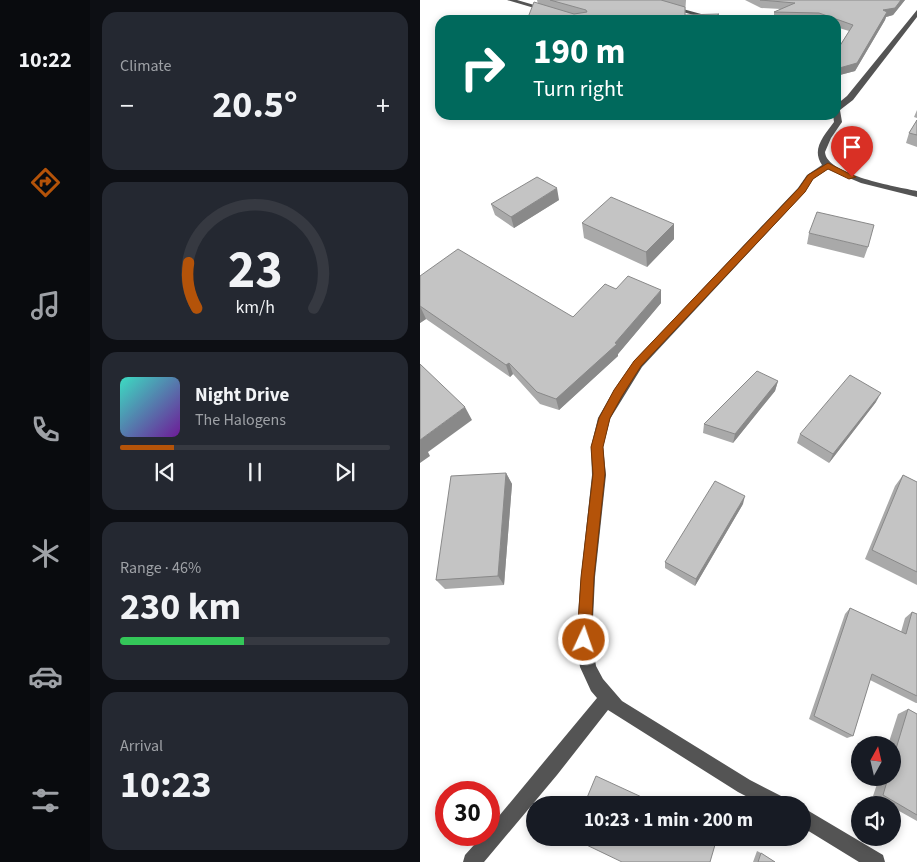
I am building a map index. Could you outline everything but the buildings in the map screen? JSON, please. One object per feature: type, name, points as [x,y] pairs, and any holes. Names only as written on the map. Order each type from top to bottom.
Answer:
[{"type":"street","points":[[510,0],[565,15]]},
{"type":"street","points":[[642,0],[700,15]]},
{"type":"street","points":[[841,106],[850,98],[917,12]]},
{"type":"street","points":[[838,120],[825,142],[821,155],[824,163],[852,177],[917,194]]},
{"type":"street","points":[[763,796],[744,786],[616,707],[597,685],[588,667],[584,640],[588,577],[599,474],[597,447],[604,418],[638,364],[802,190],[810,177],[828,166]]},
{"type":"street","points":[[472,862],[551,770],[608,697]]},
{"type":"street","points":[[811,822],[876,862]]},
{"type":"route","points":[[584,640],[588,577],[599,474],[597,447],[604,418],[618,393],[638,364],[802,190],[810,177],[828,166],[852,177]]}]
